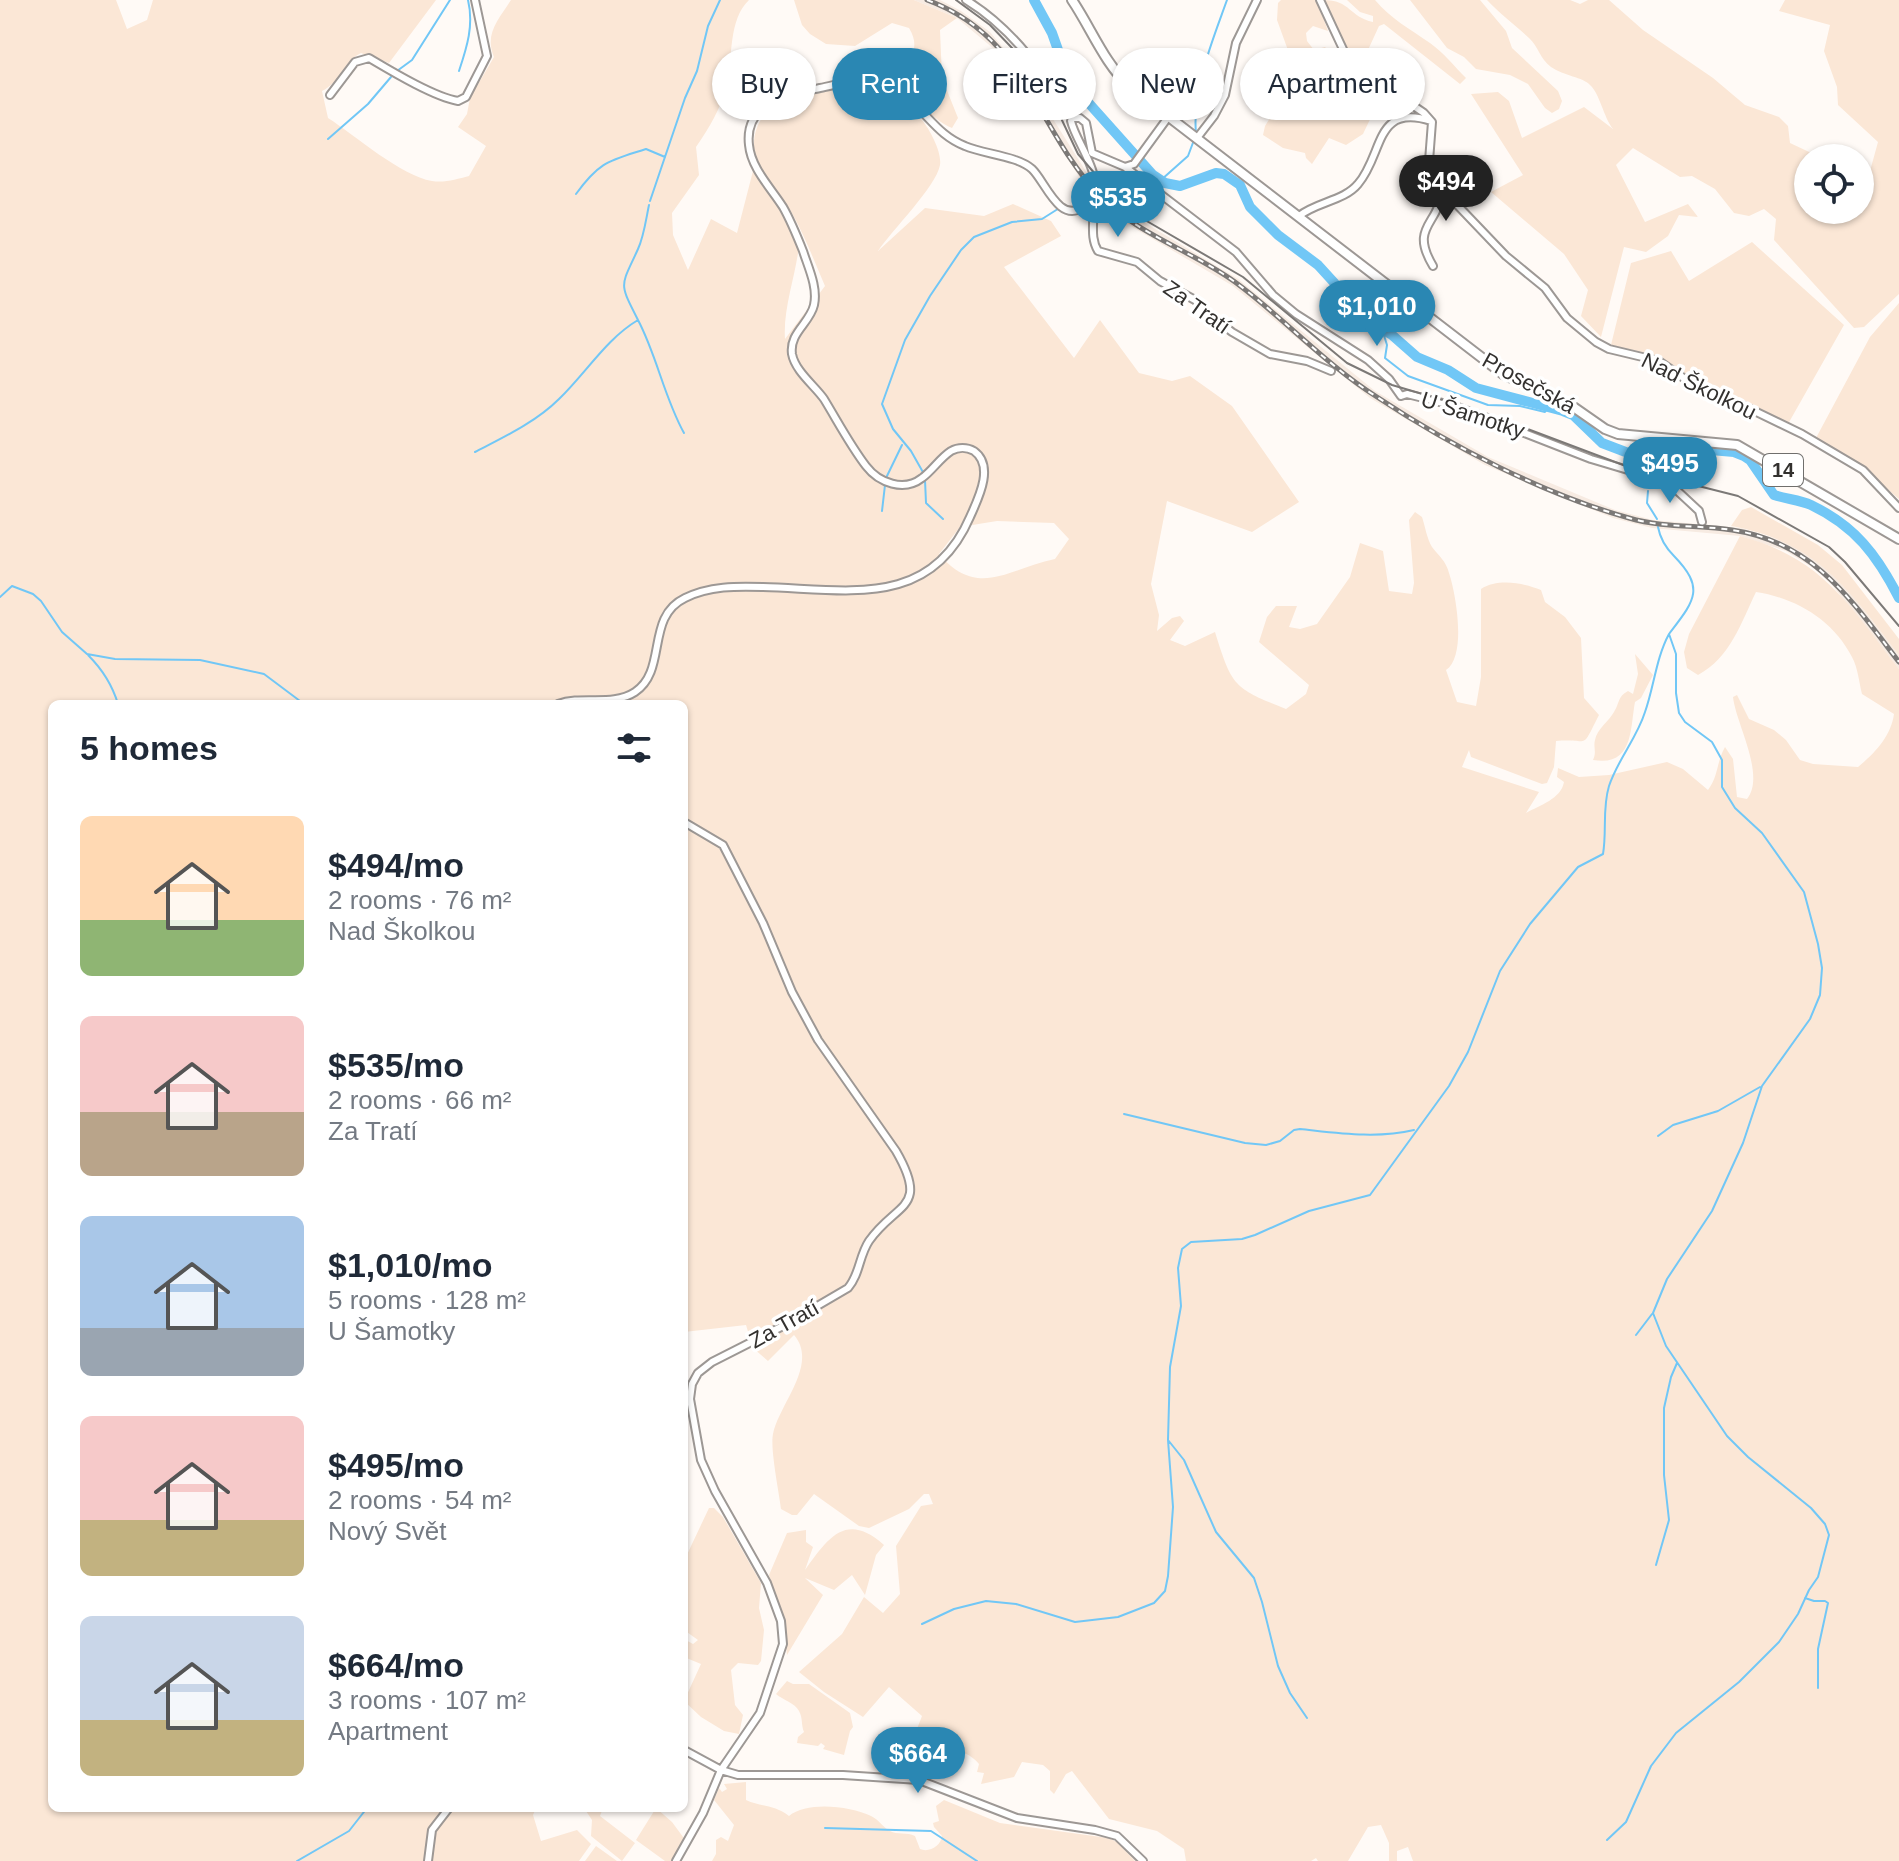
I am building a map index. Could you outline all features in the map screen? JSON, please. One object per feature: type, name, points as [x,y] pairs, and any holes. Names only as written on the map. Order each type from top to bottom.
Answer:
[{"type":"main road","name":"Prosečská","points":[[1072,0],[1112,63]]},
{"type":"main road","name":"Prosečská","points":[[1174,120],[1494,368],[1572,406],[1605,429],[1629,436],[1737,445],[1899,539]]},
{"type":"street","points":[[330,95],[355,62],[369,58],[447,99],[458,101],[466,97],[487,56],[475,0]]},
{"type":"street","name":"U Šamotky","points":[[966,0],[1023,48]]},
{"type":"street","points":[[1197,138],[1225,95],[1236,43],[1257,0]]},
{"type":"street","points":[[1320,0],[1349,62],[1424,113],[1432,122]]},
{"type":"street","points":[[576,700],[622,699],[638,689],[650,676],[664,617],[674,605],[688,596],[727,586],[880,590],[915,578],[945,558],[956,544],[982,489],[983,465],[977,453],[966,448],[952,450],[919,482],[891,484],[872,474],[850,446],[823,398],[794,360],[793,340],[812,312],[815,291],[797,234],[757,167],[749,143],[755,115],[780,97],[849,82],[884,85],[912,102],[933,126],[955,141],[1032,169],[1053,199],[1066,210],[1081,209],[1091,199]]},
{"type":"street","points":[[1299,216],[1311,207],[1342,196],[1358,184],[1383,132],[1396,119],[1411,117],[1432,122]]},
{"type":"street","name":"U Šamotky","points":[[1071,120],[1076,138],[1095,173],[1091,199]]},
{"type":"street","name":"U Šamotky","points":[[1082,120],[1086,123],[1092,153],[1125,167],[1236,252],[1273,295],[1296,314],[1375,366],[1401,396],[1407,394],[1455,406],[1591,459],[1670,484],[1699,511],[1702,522]]},
{"type":"street","points":[[1125,167],[1134,164],[1166,120]]},
{"type":"street","name":"Nad Školkou","points":[[1432,122],[1429,161],[1441,188],[1506,256],[1545,288],[1567,318],[1596,342],[1609,349],[1659,361],[1698,388],[1802,434],[1863,470],[1899,508]]},
{"type":"street","points":[[1433,266],[1424,251],[1423,237],[1438,207],[1441,188]]},
{"type":"street","name":"Za Tratí","points":[[1091,199],[1093,235],[1098,251],[1137,262],[1160,281],[1195,300],[1232,332],[1270,354],[1307,361],[1331,371]]},
{"type":"street","points":[[1658,462],[1658,479]]},
{"type":"street","name":"Za Tratí","points":[[688,824],[723,845],[818,1040],[888,1138],[907,1170],[910,1183],[904,1208],[870,1239],[853,1282],[783,1326],[712,1362],[698,1373],[690,1390],[698,1446],[706,1473],[758,1564],[781,1621],[783,1644],[760,1713],[721,1770]]},
{"type":"street","points":[[688,1752],[721,1770],[747,1776],[843,1775],[919,1780],[1007,1815],[1117,1836],[1143,1861]]},
{"type":"street","points":[[676,1861],[703,1813],[721,1770]]},
{"type":"street","points":[[428,1861],[432,1830],[446,1812]]},
{"type":"shaded area","points":[[0,0],[116,0],[127,29],[147,20],[153,0],[436,0],[389,63],[361,53],[322,91],[328,118],[407,172],[420,178],[442,181],[469,176],[486,146],[458,127],[467,114],[470,98],[494,57],[492,34],[511,0],[749,0],[734,28],[732,48],[712,48],[712,120],[696,147],[699,175],[672,213],[673,235],[688,270],[711,219],[737,233],[753,171],[781,210],[797,244],[785,339],[825,286],[794,217],[758,162],[754,141],[759,123],[761,120],[816,120],[816,92],[832,88],[832,120],[922,120],[937,148],[940,165],[937,174],[878,251],[925,208],[984,216],[1013,204],[1051,221],[1061,236],[1004,267],[1074,358],[1100,320],[1139,373],[1172,381],[1190,376],[1232,406],[1299,502],[1252,532],[1167,501],[1151,584],[1159,615],[1157,631],[1172,618],[1180,616],[1184,621],[1170,640],[1185,646],[1215,632],[1226,664],[1237,683],[1255,696],[1286,709],[1306,694],[1309,685],[1259,642],[1267,617],[1276,606],[1297,606],[1289,627],[1300,629],[1317,624],[1350,577],[1360,543],[1383,551],[1389,591],[1412,594],[1414,583],[1409,520],[1415,512],[1422,517],[1430,544],[1446,565],[1452,583],[1458,639],[1452,663],[1446,670],[1457,702],[1476,706],[1481,677],[1481,589],[1503,583],[1541,590],[1545,602],[1565,617],[1581,638],[1584,698],[1599,715],[1584,741],[1556,741],[1554,767],[1547,783],[1542,784],[1471,757],[1469,750],[1462,767],[1539,792],[1526,813],[1559,793],[1564,782],[1557,777],[1558,768],[1579,777],[1609,775],[1667,762],[1683,769],[1708,790],[1725,747],[1733,759],[1737,797],[1747,799],[1752,789],[1752,763],[1735,708],[1733,697],[1737,695],[1749,719],[1774,730],[1786,740],[1800,760],[1813,764],[1858,767],[1881,744],[1890,730],[1894,714],[1862,694],[1854,661],[1835,632],[1812,613],[1785,599],[1756,592],[1733,639],[1718,659],[1698,675],[1687,668],[1684,652],[1689,634],[1740,536],[1769,545],[1814,571],[1849,605],[1899,669],[1899,1861],[1413,1861],[1408,1847],[1397,1851],[1397,1861],[1389,1861],[1389,1843],[1381,1825],[1368,1827],[1348,1861],[1318,1861],[1316,1858],[1311,1861],[1186,1861],[1184,1849],[1157,1831],[1109,1819],[1072,1771],[1066,1774],[1054,1794],[1050,1790],[1050,1771],[1043,1765],[1022,1762],[1014,1777],[981,1784],[984,1773],[977,1772],[979,1764],[965,1753],[938,1747],[910,1747],[922,1716],[889,1687],[863,1717],[799,1672],[842,1634],[864,1597],[883,1613],[900,1594],[896,1546],[921,1506],[933,1504],[929,1494],[924,1494],[909,1509],[869,1528],[859,1526],[814,1494],[797,1515],[781,1509],[772,1441],[777,1422],[800,1371],[801,1346],[794,1335],[768,1361],[753,1348],[746,1325],[688,1332],[688,700],[48,700],[48,1812],[442,1812],[430,1829],[425,1861],[0,1861]],"holes":[[[997,521],[1054,523],[1069,539],[1055,559],[1008,574],[981,578],[953,568],[939,554],[960,527]]]},
{"type":"shaded area","points":[[794,0],[914,0],[957,18],[940,30],[941,48],[913,48],[909,28],[892,23],[855,46],[826,44],[802,25]]},
{"type":"shaded area","points":[[914,0],[940,0],[961,11],[990,32],[1003,48],[993,48],[957,18]]},
{"type":"shaded area","points":[[1281,0],[1317,0],[1328,31],[1313,26],[1306,33],[1312,48],[1287,48],[1277,20]]},
{"type":"shaded area","points":[[1323,0],[1339,3],[1373,22],[1373,16],[1360,12],[1347,0],[1375,0],[1394,18],[1435,47],[1466,78],[1460,84],[1425,56],[1425,48],[1414,48],[1384,24],[1379,26],[1369,48],[1344,48]]},
{"type":"shaded area","points":[[1410,0],[1480,0],[1506,31],[1512,48],[1558,91],[1562,101],[1559,109],[1552,113],[1545,108],[1528,84],[1510,75],[1476,69],[1464,57],[1447,48]]},
{"type":"shaded area","points":[[1487,0],[1570,0],[1580,4],[1588,0],[1609,0],[1643,30],[1713,78],[1745,105],[1779,117],[1788,126],[1790,143],[1794,145],[1794,224],[1874,224],[1874,157],[1878,142],[1838,105],[1837,87],[1824,51],[1830,25],[1779,11],[1785,0],[1899,0],[1899,294],[1864,327],[1854,328],[1774,240],[1776,219],[1764,209],[1749,216],[1734,213],[1715,189],[1692,176],[1680,177],[1633,148],[1616,165],[1645,222],[1688,204],[1698,217],[1679,215],[1668,236],[1646,252],[1624,247],[1601,337],[1581,316],[1588,290],[1564,254],[1491,192],[1523,175],[1471,94],[1498,92],[1509,101],[1522,138],[1584,107],[1613,129],[1590,85],[1551,67],[1532,41]]},
{"type":"shaded area","points":[[947,90],[958,118],[952,128],[939,120],[947,120]]},
{"type":"shaded area","points":[[1043,120],[1054,120],[1087,173],[1122,209],[1238,279],[1375,391],[1488,457],[1615,510],[1653,520],[1741,528],[1789,543],[1820,563],[1847,588],[1899,655],[1899,669],[1832,585],[1815,569],[1786,551],[1740,536],[1652,528],[1613,518],[1485,465],[1370,398],[1233,286],[1134,228],[1107,208],[1080,178]]},
{"type":"shaded area","points":[[1269,120],[1370,120],[1363,134],[1346,145],[1329,138],[1312,164],[1305,153],[1283,148],[1263,135]]},
{"type":"shaded area","points":[[1752,242],[1844,325],[1788,424],[1700,383],[1657,356],[1611,345],[1631,263],[1671,251],[1689,281]]},
{"type":"shaded area","points":[[1899,303],[1899,499],[1855,461],[1816,438],[1870,337]]},
{"type":"shaded area","points":[[1751,507],[1818,545],[1842,565],[1899,639],[1899,655],[1846,589],[1809,556],[1761,533],[1731,526],[1742,510]]},
{"type":"shaded area","points":[[1635,654],[1653,675],[1641,698],[1635,702],[1628,743],[1616,758],[1593,760],[1598,732],[1622,696],[1628,691],[1633,694],[1638,674]]},
{"type":"shaded area","points":[[709,1508],[714,1508],[723,1517],[761,1583],[759,1608],[764,1630],[761,1661],[758,1665],[738,1663],[731,1670],[735,1705],[743,1715],[739,1734],[724,1731],[688,1705],[688,1692],[701,1664],[688,1659],[688,1641],[693,1644],[698,1640],[688,1633],[688,1553]]},
{"type":"shaded area","points":[[806,1530],[806,1542],[813,1547],[805,1570],[830,1539],[848,1530],[871,1535],[884,1545],[876,1555],[865,1595],[852,1575],[834,1590],[805,1578],[823,1595],[787,1655],[783,1621],[769,1575],[787,1533]]},
{"type":"shaded area","points":[[787,1681],[809,1684],[850,1713],[853,1727],[844,1755],[823,1749],[825,1746],[821,1743],[818,1746],[797,1743],[804,1732],[800,1714],[795,1706],[776,1694]]},
{"type":"shaded area","points":[[746,1782],[746,1800],[789,1816],[806,1808],[817,1807],[862,1813],[874,1817],[890,1831],[915,1836],[923,1850],[934,1848],[941,1840],[942,1836],[933,1823],[939,1821],[936,1806],[944,1800],[1000,1823],[1108,1838],[1117,1842],[1135,1861],[712,1861],[716,1854],[716,1840],[721,1837],[728,1841],[734,1825],[714,1800],[719,1788],[722,1792],[727,1789],[724,1784]]},
{"type":"shaded area","points":[[449,1812],[534,1812],[541,1841],[577,1830],[591,1844],[579,1861],[431,1861],[434,1834]]},
{"type":"shaded area","points":[[587,1812],[602,1812],[600,1816],[635,1843],[622,1861],[591,1836],[592,1820]]},
{"type":"shaded area","points":[[654,1812],[661,1812],[686,1841],[673,1861],[665,1861],[636,1840]]},
{"type":"shaded area","points":[[596,1846],[617,1861],[585,1861]]},
{"type":"waterway","points":[[397,71],[412,60],[450,0]]},
{"type":"waterway","points":[[459,71],[470,27],[468,0]]},
{"type":"waterway","points":[[650,201],[697,71],[708,26],[720,0]]},
{"type":"waterway","points":[[1034,0],[1052,33],[1069,81],[1153,175],[1165,183],[1180,186],[1216,173],[1224,174],[1240,185],[1250,207],[1278,235],[1318,265],[1370,322],[1392,335],[1417,357],[1448,370],[1476,388],[1573,415],[1602,443],[1644,459],[1676,447],[1734,452],[1744,456],[1774,495],[1811,505],[1852,532],[1873,555],[1899,598]]},
{"type":"waterway","points":[[1196,134],[1200,83],[1227,0]]},
{"type":"waterway","points":[[328,139],[368,104],[391,77]]},
{"type":"waterway","points":[[1161,180],[1188,156],[1194,140]]},
{"type":"waterway","points":[[576,194],[599,168],[614,160],[646,149],[665,157]]},
{"type":"waterway","points":[[475,452],[550,407],[606,346],[638,320],[624,284],[642,239],[649,205]]},
{"type":"waterway","points":[[924,474],[893,429],[882,404],[905,340],[930,296],[961,250],[974,237],[1012,222],[1042,219],[1061,207]]},
{"type":"waterway","points":[[638,320],[684,433]]},
{"type":"waterway","points":[[1382,329],[1387,345],[1385,358],[1408,376],[1488,405],[1520,406],[1545,412],[1549,407]]},
{"type":"waterway","points":[[886,478],[902,445]]},
{"type":"waterway","points":[[925,480],[926,503],[943,519]]},
{"type":"waterway","points":[[882,511],[885,485]]},
{"type":"waterway","points":[[1648,491],[1647,503],[1657,519]]},
{"type":"waterway","points":[[1607,1840],[1626,1822],[1651,1766],[1676,1733],[1739,1682],[1779,1642],[1818,1577],[1829,1535],[1825,1524],[1811,1508],[1727,1436],[1666,1346],[1653,1313],[1667,1279],[1712,1211],[1743,1143],[1762,1086],[1810,1019],[1820,995],[1822,968],[1804,892],[1762,833],[1735,808],[1722,787],[1722,760],[1712,742],[1685,722],[1679,713],[1676,654],[1669,634],[1690,604],[1693,586],[1684,567],[1668,550],[1658,527]]},
{"type":"waterway","points":[[0,597],[12,586],[33,594],[62,632],[87,654],[115,659],[200,660],[264,674],[299,700]]},
{"type":"waterway","points":[[1307,1718],[1290,1693],[1278,1666],[1254,1578],[1216,1532],[1184,1460],[1168,1440],[1170,1367],[1181,1306],[1178,1268],[1182,1249],[1191,1242],[1242,1239],[1309,1211],[1370,1195],[1449,1086],[1468,1052],[1500,971],[1530,924],[1578,867],[1603,854],[1609,786],[1642,722],[1669,634]]},
{"type":"waterway","points":[[88,655],[106,678],[117,700]]},
{"type":"waterway","points":[[1658,1136],[1673,1125],[1718,1111],[1760,1087]]},
{"type":"waterway","points":[[1124,1114],[1245,1143],[1266,1145],[1300,1129],[1371,1135],[1414,1130]]},
{"type":"waterway","points":[[1636,1335],[1652,1314]]},
{"type":"waterway","points":[[1656,1565],[1669,1520],[1664,1475],[1664,1408],[1677,1363]]},
{"type":"waterway","points":[[922,1624],[954,1609],[986,1601],[1016,1604],[1075,1622],[1118,1617],[1154,1603],[1165,1591],[1168,1576],[1173,1507],[1168,1440]]},
{"type":"waterway","points":[[1805,1598],[1828,1603],[1818,1649],[1818,1688]]},
{"type":"waterway","points":[[297,1861],[349,1831],[364,1812]]},
{"type":"waterway","points":[[825,1828],[931,1831],[977,1861]]},
{"type":"tram line","points":[[956,0],[990,25],[1014,50],[1060,116],[1078,154],[1114,196],[1145,220],[1243,277],[1347,363],[1392,385],[1480,411],[1639,471],[1738,496],[1829,547],[1899,626]]},
{"type":"railway","points":[[927,0],[961,16],[988,37],[1009,61],[1060,143],[1101,197],[1132,222],[1235,282],[1358,384],[1498,467],[1564,496],[1642,521],[1732,530],[1786,547],[1829,578],[1865,617],[1899,662]]}]
